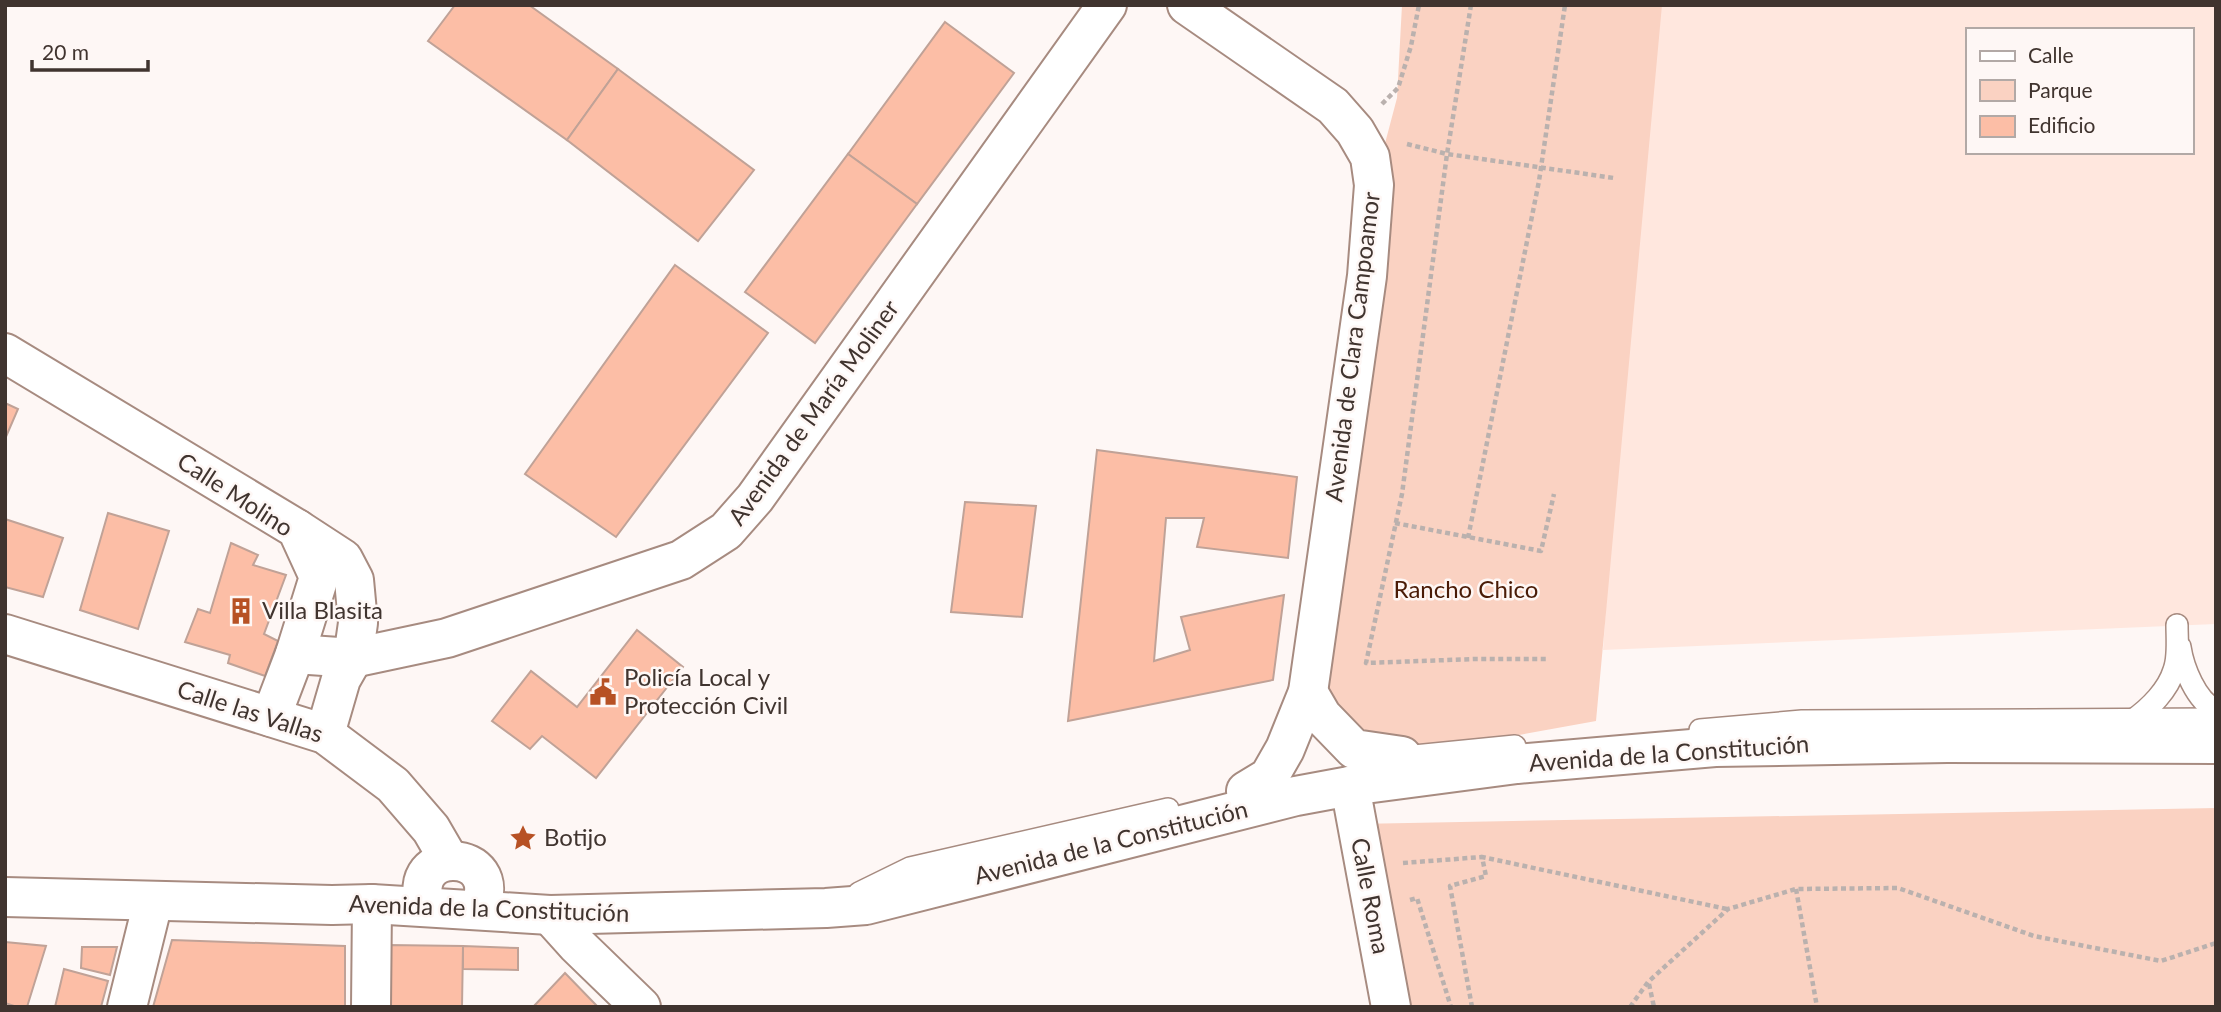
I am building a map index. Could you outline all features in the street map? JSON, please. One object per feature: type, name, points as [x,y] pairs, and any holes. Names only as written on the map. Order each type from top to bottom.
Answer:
[{"type":"street","name":"Avenida de María Moliner","points":[[295,654],[353,658],[447,638],[681,561],[726,531],[755,498],[1107,5]]},
{"type":"street","name":"Avenida de Clara Campoamor","points":[[1187,5],[1333,106],[1355,131],[1370,157],[1374,185],[1367,276],[1308,692],[1285,749],[1269,777],[1246,791]]},
{"type":"street","name":"Calle Molino","points":[[5,354],[297,529],[319,577],[295,654],[271,717]]},
{"type":"street","points":[[297,529],[343,559],[354,580],[358,623],[353,658],[341,679],[325,734]]},
{"type":"street","name":"Calle las Vallas","points":[[5,634],[325,734],[393,785],[431,829],[449,860]]},
{"type":"street","points":[[1308,692],[1322,716],[1354,749],[1402,756]]},
{"type":"street","name":"Avenida de la Constitución","points":[[5,897],[153,902],[372,904],[550,915],[826,908],[866,905],[1296,796],[1350,786],[1517,764],[1715,747],[1947,743],[2216,744]]},
{"type":"street","name":"Calle Roma","points":[[1350,786],[1391,1007]]},
{"type":"street","points":[[426,907],[422,888],[425,877],[431,869],[449,860],[459,860],[470,864],[482,879],[484,890],[479,909]]},
{"type":"street","points":[[127,1007],[153,902]]},
{"type":"street","points":[[371,1007],[372,904]]},
{"type":"street","points":[[550,915],[640,1007]]},
{"type":"lane","points":[[2133,720],[2145,712],[2162,692],[2175,669],[2177,625],[2181,654],[2193,685],[2208,706],[2216,710]]},
{"type":"lane","points":[[826,908],[911,868],[1402,756],[1802,721],[2216,719]]},
{"type":"path","points":[[1355,131],[1398,88],[1411,46],[1419,5]]},
{"type":"path","points":[[1471,5],[1447,154],[1402,494],[1366,663],[1547,659]]},
{"type":"path","points":[[1468,538],[1541,169],[1565,5]]},
{"type":"path","points":[[1355,131],[1447,154],[1614,178]]},
{"type":"path","points":[[1395,523],[1541,551],[1554,494]]},
{"type":"path","points":[[1472,1007],[1450,886],[1486,876],[1482,857]]},
{"type":"path","points":[[1365,866],[1482,857],[1728,909]]},
{"type":"path","points":[[1630,1007],[1648,982],[1728,909],[1796,889],[1898,888],[2034,936],[2161,961],[2216,943]]},
{"type":"path","points":[[1796,889],[1817,1007]]},
{"type":"path","points":[[1374,911],[1417,898],[1451,1007]]},
{"type":"path","points":[[1648,982],[1654,1007]]},
{"type":"shaded area","points":[[1648,5],[2216,5],[2216,624],[1603,650]]},
{"type":"green space","name":"Rancho Chico","points":[[1402,5],[1662,5],[1596,721],[1402,756],[1322,716],[1374,185],[1397,98]]},
{"type":"green space","points":[[2216,808],[2216,1007],[1391,1007],[1356,824]]},
{"type":"building","points":[[455,5],[529,5],[618,69],[567,140],[428,41]]},
{"type":"building","points":[[945,22],[1014,73],[917,204],[848,154]]},
{"type":"building","points":[[618,69],[754,170],[698,241],[567,140]]},
{"type":"building","points":[[848,154],[917,204],[815,343],[745,292]]},
{"type":"building","points":[[675,265],[768,333],[616,537],[525,474]]},
{"type":"building","points":[[5,403],[18,409],[5,439]]},
{"type":"building","points":[[1097,450],[1297,477],[1288,558],[1197,547],[1204,518],[1166,518],[1154,661],[1190,650],[1181,617],[1284,595],[1273,680],[1068,721]]},
{"type":"building","points":[[965,502],[1036,506],[1022,617],[951,612]]},
{"type":"building","points":[[108,513],[169,531],[138,629],[80,610]]},
{"type":"building","points":[[5,519],[63,538],[43,597],[5,587]]},
{"type":"building","name":"Villa Blasita","points":[[231,543],[258,555],[253,565],[286,575],[264,634],[278,641],[265,676],[228,663],[230,655],[185,642],[198,609],[210,613]]},
{"type":"building","points":[[637,630],[683,667],[596,778],[542,736],[530,749],[492,721],[531,671],[577,707]]},
{"type":"building","points":[[172,940],[345,946],[345,1007],[153,1007]]},
{"type":"building","points":[[5,942],[46,946],[27,1007],[5,1003]]},
{"type":"building","points":[[388,945],[463,946],[462,1007],[387,1007]]},
{"type":"building","points":[[463,946],[518,948],[518,970],[463,969]]},
{"type":"building","points":[[82,947],[117,947],[110,975],[81,968]]},
{"type":"building","points":[[64,969],[108,981],[101,1007],[55,1007]]},
{"type":"building","points":[[565,973],[598,1007],[533,1007]]},
{"type":"place","name":"Villa Blasita","points":[[241,611]]},
{"type":"place","name":"Policía Local y Protección Civil","points":[[603,692]]},
{"type":"place","name":"Botijo","points":[[523,838]]}]
